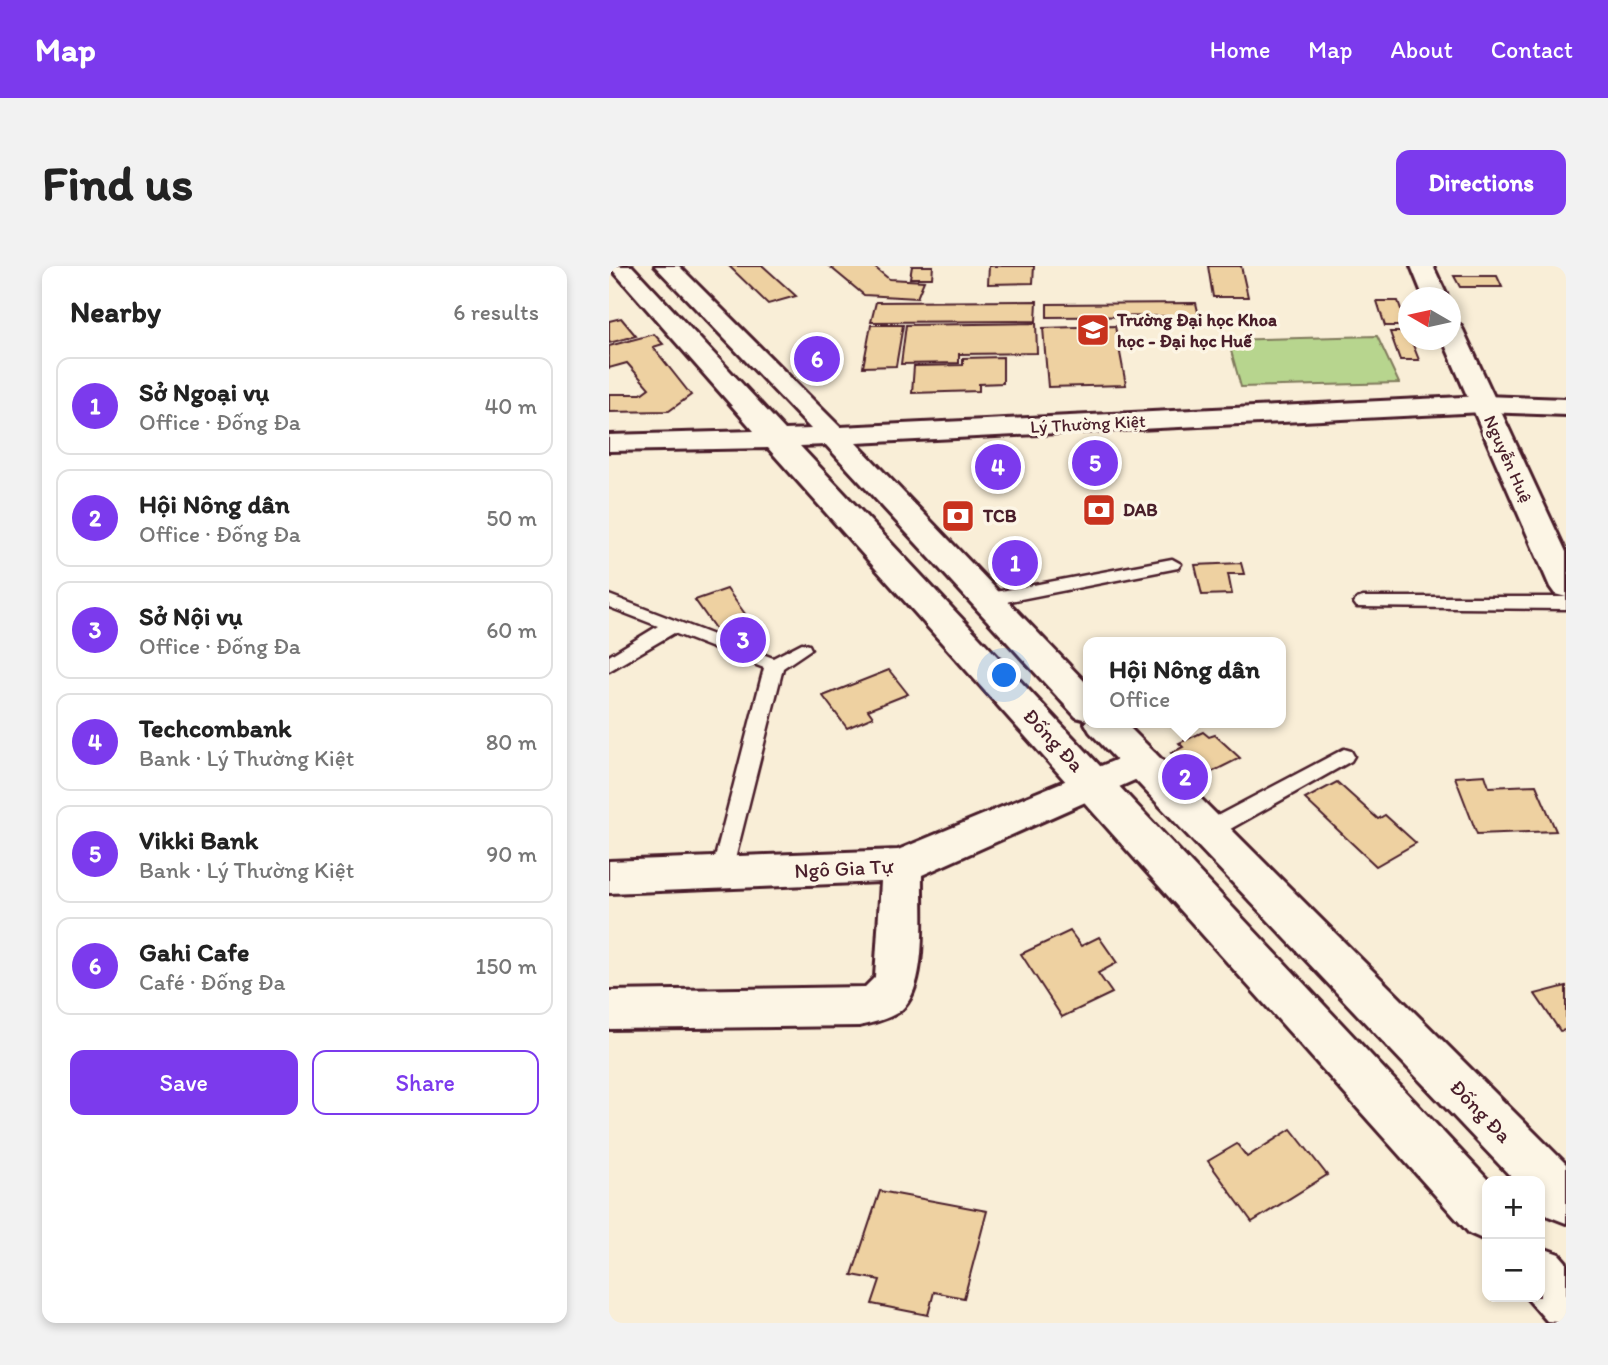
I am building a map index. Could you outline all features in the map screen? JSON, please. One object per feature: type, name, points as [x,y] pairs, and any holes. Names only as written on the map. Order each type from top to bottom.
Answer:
[{"type":"street","name":"Đống Đa","points":[[619,266],[1482,1211]]},
{"type":"street","name":"Đống Đa","points":[[666,266],[833,436],[985,600],[1083,698]]},
{"type":"street","points":[[1422,266],[1431,287]]},
{"type":"street","name":"Nguyễn Huệ","points":[[1460,350],[1566,587]]},
{"type":"street","name":"Lý Thường Kiệt","points":[[609,443],[777,439],[1483,404],[1566,407]]},
{"type":"street","name":"Đống Đa","points":[[1112,728],[1208,831],[1566,1199]]},
{"type":"street","name":"Ngô Gia Tự","points":[[609,877],[902,866],[1142,762]]},
{"type":"street","points":[[609,1010],[859,1007],[882,1002],[891,993],[897,978],[902,866]]},
{"type":"street","points":[[1545,1279],[1566,1302]]},
{"type":"lane","points":[[985,600],[1172,564]]},
{"type":"lane","points":[[609,601],[774,665]]},
{"type":"lane","points":[[1363,603],[1566,603]]},
{"type":"lane","points":[[609,665],[673,625]]},
{"type":"lane","points":[[722,873],[774,665],[802,649]]},
{"type":"lane","points":[[1208,831],[1344,757]]},
{"type":"green space","points":[[1377,336],[1399,383],[1241,387],[1228,340]]},
{"type":"building","points":[[729,266],[763,266],[796,296],[768,304]]},
{"type":"building","points":[[829,266],[873,266],[889,279],[924,281],[917,298],[864,295]]},
{"type":"building","points":[[912,266],[933,266],[932,278],[910,278]]},
{"type":"building","points":[[989,266],[1034,266],[1033,283],[988,284]]},
{"type":"building","points":[[1208,266],[1241,266],[1248,297],[1213,297]]},
{"type":"building","points":[[1454,276],[1497,276],[1502,287],[1461,287]]},
{"type":"building","points":[[1037,301],[1036,321],[871,322],[876,302]]},
{"type":"building","points":[[1377,301],[1398,301],[1398,326],[1385,326]]},
{"type":"building","points":[[1196,303],[1199,316],[1047,317],[1047,304]]},
{"type":"building","points":[[621,318],[636,336],[609,343],[609,321]]},
{"type":"building","points":[[1036,323],[1037,353],[959,354],[959,363],[901,364],[906,325]]},
{"type":"building","points":[[871,325],[903,325],[896,366],[863,367]]},
{"type":"building","points":[[1115,326],[1126,385],[1048,387],[1043,328]]},
{"type":"building","points":[[1390,332],[1398,332],[1398,350],[1415,350],[1419,360],[1400,360]]},
{"type":"building","points":[[654,334],[663,344],[653,347],[691,395],[669,411],[609,412],[609,394],[641,394],[649,388],[627,363],[609,368],[609,346]]},
{"type":"building","points":[[1003,357],[1003,383],[979,384],[979,391],[912,393],[914,366],[963,365],[963,358]]},
{"type":"building","points":[[1241,563],[1244,574],[1228,574],[1232,594],[1202,595],[1195,565]]},
{"type":"building","points":[[727,589],[756,629],[724,641],[695,600]]},
{"type":"building","points":[[889,670],[908,694],[868,710],[873,717],[847,728],[823,696]]},
{"type":"building","points":[[1203,732],[1209,737],[1215,735],[1240,758],[1198,779],[1171,753],[1183,747],[1179,743]]},
{"type":"building","points":[[1485,775],[1489,787],[1536,785],[1556,831],[1477,834],[1455,777]]},
{"type":"building","points":[[1337,782],[1378,819],[1385,815],[1416,843],[1376,866],[1305,799]]},
{"type":"building","points":[[1070,931],[1081,946],[1099,937],[1117,963],[1098,973],[1112,993],[1062,1017],[1021,954]]},
{"type":"building","points":[[1566,986],[1566,1030],[1560,1031],[1535,994]]},
{"type":"building","points":[[1291,1129],[1327,1175],[1252,1222],[1208,1161],[1237,1144],[1247,1157]]},
{"type":"building","points":[[880,1191],[987,1211],[964,1298],[934,1292],[928,1315],[872,1304],[880,1280],[852,1275]]},
{"type":"place","name":"Trường Đại học Khoa học - Đại học Huế","points":[[1093,330]]},
{"type":"place","name":"Gahi Cafe","points":[[817,359]]},
{"type":"place","name":"Vikki Bank","points":[[1095,463]]},
{"type":"place","name":"Techcombank","points":[[998,467]]},
{"type":"place","name":"DAB","points":[[1099,510]]},
{"type":"place","name":"TCB","points":[[958,516]]},
{"type":"place","name":"Sở Ngoại vụ","points":[[1015,563]]},
{"type":"place","name":"Sở Nội vụ","points":[[743,640]]},
{"type":"place","name":"Hội Nông dân","points":[[1185,777]]}]
